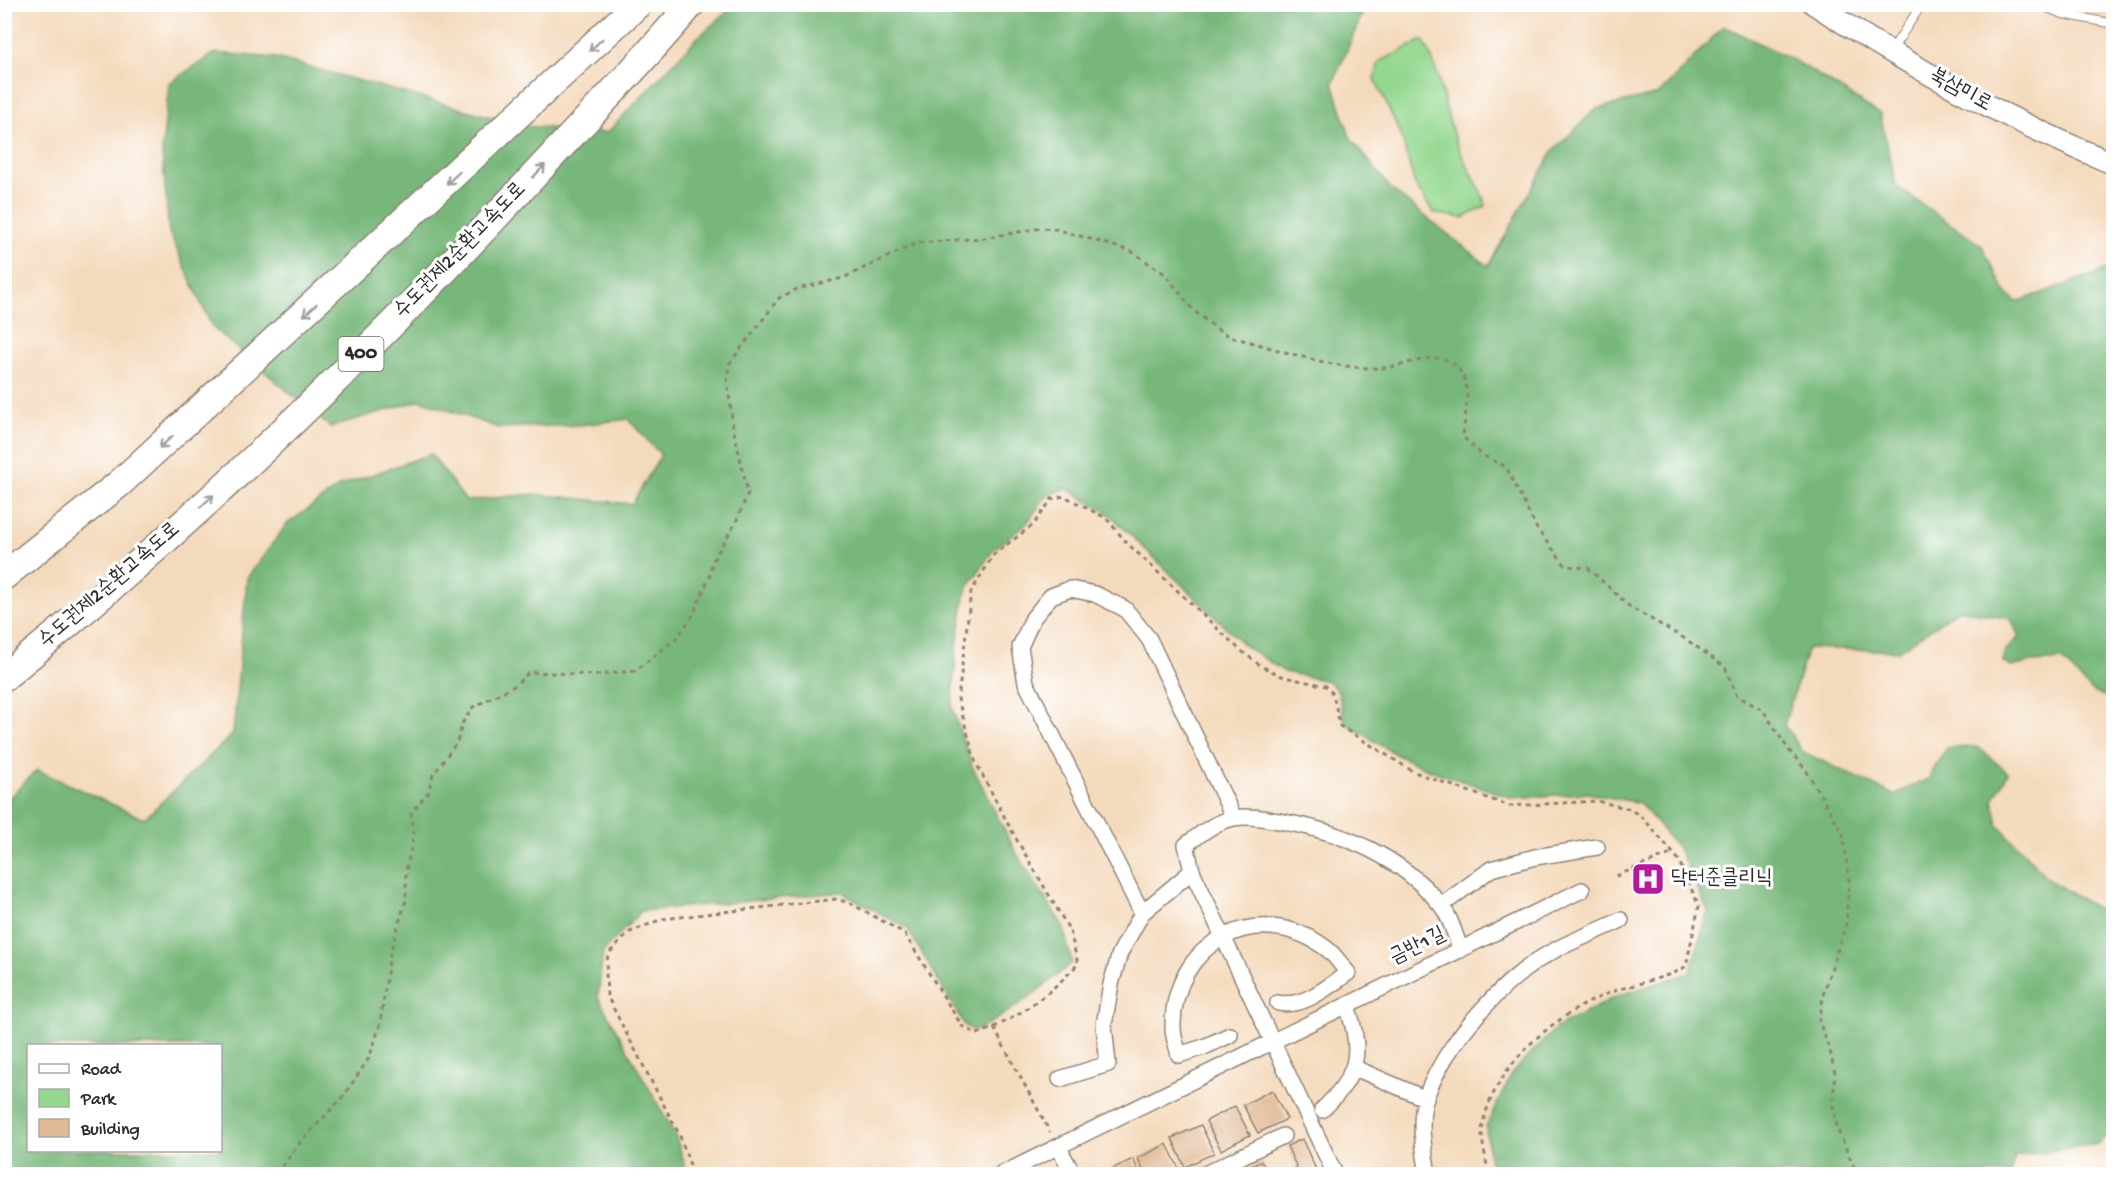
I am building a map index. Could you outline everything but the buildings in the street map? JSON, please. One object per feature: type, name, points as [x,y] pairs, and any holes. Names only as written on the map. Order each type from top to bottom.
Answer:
[{"type":"highway","points":[[4,576],[120,483],[638,4]]},
{"type":"highway","name":"수도권제2순환고속도로","points":[[4,677],[173,533],[299,417],[471,244],[691,4]]},
{"type":"street","name":"북삼미로","points":[[1814,4],[1890,52],[2005,116],[2114,164]]},
{"type":"street","points":[[1142,913],[1026,683],[1020,647],[1033,618],[1051,597],[1070,589],[1095,594],[1125,609],[1149,639],[1234,818]]},
{"type":"street","points":[[1335,1174],[1192,871],[1186,845],[1206,829],[1234,818],[1263,818],[1309,826],[1353,840],[1400,866],[1442,905],[1461,950]]},
{"type":"street","points":[[1442,905],[1491,869],[1535,857],[1597,847]]},
{"type":"street","points":[[1060,1079],[1108,1064],[1104,1025],[1111,984],[1120,953],[1142,913],[1192,871]]},
{"type":"street","name":"금반1길","points":[[1002,1174],[1582,890]]},
{"type":"street","points":[[1428,1174],[1421,1133],[1426,1099],[1449,1051],[1469,1025],[1527,968],[1558,948],[1621,920]]},
{"type":"street","points":[[1230,1035],[1179,1055],[1173,1030],[1175,1003],[1185,978],[1199,955],[1223,935],[1249,927],[1275,927],[1301,934],[1329,950],[1348,974],[1316,995],[1292,1006],[1278,1003]]},
{"type":"street","points":[[1322,1110],[1344,1089],[1355,1068],[1356,1030],[1347,1006]]},
{"type":"street","points":[[1355,1068],[1426,1099]]},
{"type":"street","points":[[1205,1174],[1283,1136]]},
{"type":"street","points":[[1059,1148],[1073,1174]]},
{"type":"lane","points":[[1890,52],[1922,4]]},
{"type":"lane","points":[[2037,4],[2063,14],[2114,24]]},
{"type":"path","points":[[278,1174],[297,1146],[343,1096],[369,1058],[380,1025],[390,953],[406,900],[406,870],[414,834],[411,813],[429,793],[434,775],[457,742],[463,722],[473,707],[516,685],[529,672],[596,675],[635,671],[676,639],[693,615],[710,575],[712,562],[736,522],[748,492],[733,428],[727,379],[730,363],[779,298],[813,283],[843,278],[917,243],[984,238],[1041,228],[1056,229],[1131,251],[1165,274],[1194,311],[1221,332],[1235,338],[1340,367],[1383,369],[1422,360],[1444,359],[1456,366],[1465,380],[1467,390],[1462,437],[1482,455],[1506,467],[1536,529],[1566,566],[1588,568],[1630,607],[1687,640],[1725,667],[1737,696],[1762,710],[1788,749],[1806,770],[1843,834],[1850,881],[1846,924],[1824,991],[1819,1021],[1835,1073],[1833,1105],[1837,1128],[1857,1174]]},
{"type":"path","points":[[693,1174],[680,1136],[607,996],[608,954],[630,932],[662,919],[821,899],[850,903],[904,933],[962,1026],[977,1034],[994,1028],[1039,1000],[1078,964],[1066,923],[1014,835],[975,761],[958,699],[961,659],[971,592],[994,554],[1033,525],[1046,505],[1058,497],[1071,498],[1106,518],[1128,543],[1239,649],[1261,666],[1284,677],[1326,686],[1333,694],[1340,726],[1402,766],[1510,806],[1597,801],[1616,804],[1644,819],[1673,853],[1699,906],[1686,966],[1598,998],[1555,1022],[1514,1062],[1491,1101],[1482,1126],[1487,1174]]},
{"type":"path","points":[[1616,876],[1673,853]]},
{"type":"path","points":[[994,1028],[1059,1148]]},
{"type":"green space","points":[[735,5],[1366,5],[1333,83],[1350,137],[1391,189],[1488,266],[1553,151],[1596,109],[1659,94],[1724,26],[1797,62],[1880,114],[1896,186],[1982,246],[2006,293],[2017,302],[2113,267],[2113,698],[2094,693],[2062,660],[2032,662],[2011,667],[2003,662],[2005,651],[2019,637],[2011,619],[1959,609],[1899,651],[1808,648],[1784,725],[1803,752],[1894,795],[1928,779],[1947,748],[1978,747],[2008,773],[1993,800],[1998,825],[2049,880],[2113,918],[2113,1129],[2098,1144],[2015,1156],[2010,1174],[1491,1174],[1486,1127],[1512,1073],[1556,1028],[1617,996],[1690,973],[1708,911],[1679,850],[1640,803],[1587,793],[1512,798],[1430,770],[1397,755],[1345,723],[1338,691],[1328,681],[1285,672],[1245,646],[1109,514],[1066,488],[1046,496],[1027,523],[993,550],[966,590],[956,651],[952,707],[972,766],[1015,851],[1063,926],[1072,963],[1001,1016],[975,1031],[965,1026],[907,928],[842,892],[641,911],[603,952],[598,997],[675,1135],[688,1174],[5,1174],[4,803],[37,770],[144,819],[233,734],[247,578],[287,524],[340,486],[431,454],[466,501],[533,494],[632,504],[661,455],[628,419],[580,425],[498,428],[421,400],[330,427],[212,327],[169,232],[162,151],[169,83],[215,53],[276,58],[525,126],[607,133],[697,38]]},
{"type":"green space","points":[[1423,40],[1434,66],[1458,147],[1486,206],[1463,218],[1434,213],[1415,185],[1401,135],[1375,79],[1379,62]]},
{"type":"place","name":"닥터준클리닉","points":[[1648,879]]}]
